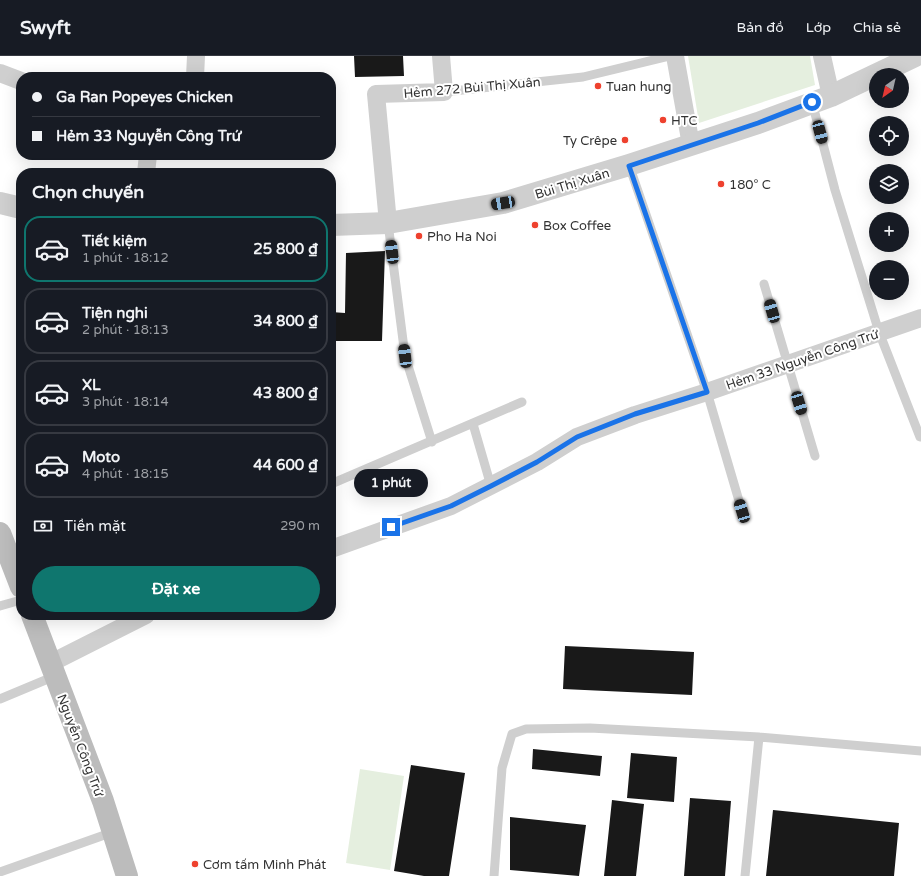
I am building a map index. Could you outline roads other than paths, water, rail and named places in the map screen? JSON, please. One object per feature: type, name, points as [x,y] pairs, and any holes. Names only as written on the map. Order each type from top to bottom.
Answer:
[{"type":"main road","points":[[0,533],[16,575]]},
{"type":"main road","name":"Nguyễn Công Trứ","points":[[34,620],[103,801],[127,876]]},
{"type":"street","points":[[195,72],[196,56]]},
{"type":"street","points":[[442,56],[444,92]]},
{"type":"street","points":[[675,56],[691,145]]},
{"type":"street","points":[[821,99],[822,56]]},
{"type":"street","name":"Bùi Thị Xuân","points":[[336,225],[388,223],[503,203],[629,166],[758,123],[821,99],[915,56]]},
{"type":"street","points":[[0,73],[16,79]]},
{"type":"street","name":"Hẻm 272 Bùi Thị Xuân","points":[[388,223],[376,94],[444,92]]},
{"type":"street","points":[[0,203],[16,207]]},
{"type":"street","name":"Hẻm 33 Nguyễn Công Trứ","points":[[336,547],[451,506],[537,462],[577,437],[635,414],[707,392],[921,318]]},
{"type":"street","points":[[53,669],[137,620]]},
{"type":"lane","name":"Hẻm 272 Bùi Thị Xuân","points":[[444,92],[584,77],[670,56]]},
{"type":"lane","points":[[821,99],[835,190],[879,332],[920,438]]},
{"type":"lane","points":[[629,166],[707,392],[742,511]]},
{"type":"lane","points":[[388,223],[405,356],[432,442]]},
{"type":"lane","points":[[764,284],[815,456]]},
{"type":"lane","points":[[336,482],[432,442],[522,402]]},
{"type":"lane","points":[[473,424],[491,486]]},
{"type":"lane","points":[[0,606],[16,590]]},
{"type":"lane","points":[[0,699],[53,669]]},
{"type":"lane","points":[[494,876],[502,768],[512,734],[526,729],[590,728],[758,737],[921,751]]},
{"type":"lane","points":[[745,876],[758,737]]},
{"type":"lane","points":[[0,872],[113,832]]},
{"type":"place","name":"Tuan hung","points":[[598,86]]},
{"type":"place","name":"HTC","points":[[663,120]]},
{"type":"place","name":"Ty Crêpe","points":[[625,140]]},
{"type":"place","name":"180° C","points":[[721,184]]},
{"type":"place","name":"Box Coffee","points":[[535,225]]},
{"type":"place","name":"Pho Ha Noi","points":[[419,236]]},
{"type":"place","name":"Cơm tấm Minh Phát","points":[[195,864]]}]
